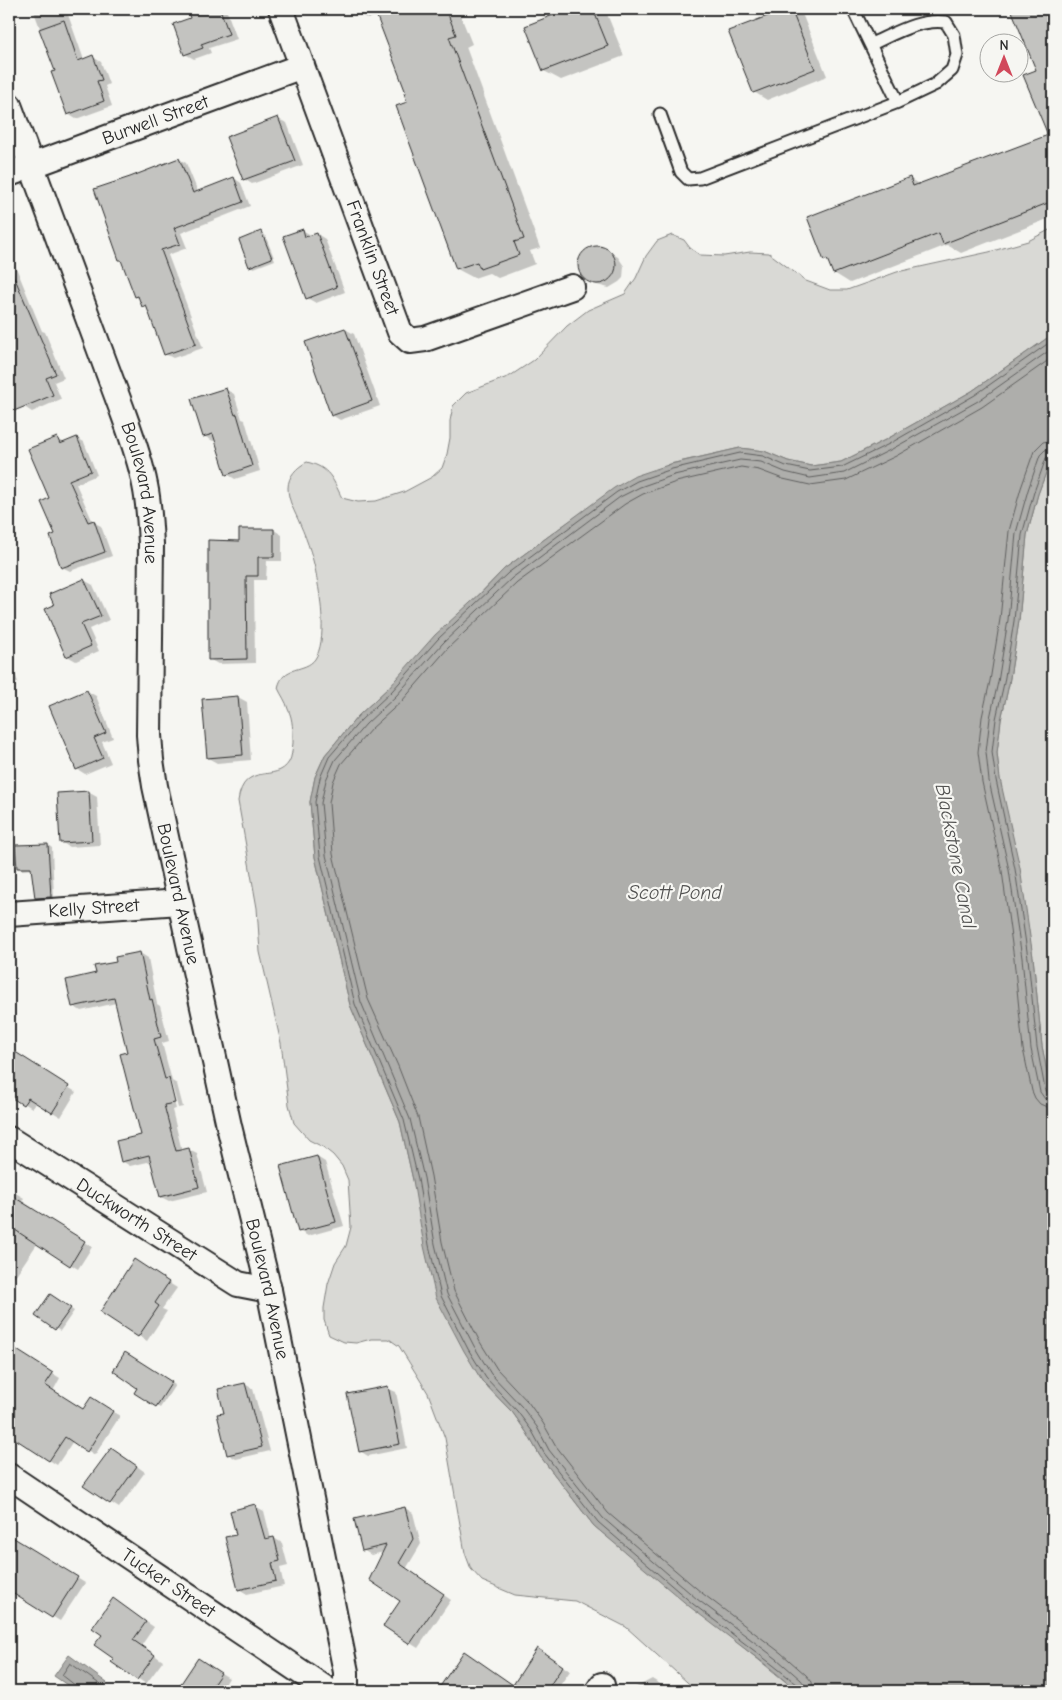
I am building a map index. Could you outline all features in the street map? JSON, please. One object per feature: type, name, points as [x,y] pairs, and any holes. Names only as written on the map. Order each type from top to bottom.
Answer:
[{"type":"street","name":"Franklin Street","points":[[281,9],[400,332],[410,341],[425,339],[572,287]]},
{"type":"street","name":"Burwell Street","points":[[9,174],[302,66]]},
{"type":"street","name":"Boulevard Avenue","points":[[9,105],[121,406],[145,485],[151,544],[149,735],[151,760],[227,1116],[269,1290],[346,1672],[346,1691]]},
{"type":"street","name":"Kelly Street","points":[[9,914],[180,902]]},
{"type":"street","name":"Duckworth Street","points":[[9,1139],[238,1284],[269,1290]]},
{"type":"street","name":"Tucker Street","points":[[9,1476],[329,1691]]},
{"type":"lane","points":[[853,9],[898,102]]},
{"type":"lane","points":[[660,114],[681,172],[688,179],[700,178],[898,102],[936,84],[952,70],[957,55],[954,35],[946,22],[936,20],[918,24],[871,44]]},
{"type":"shaded area","points":[[1053,228],[1053,334],[972,391],[887,439],[841,462],[811,466],[788,461],[764,451],[740,448],[670,464],[593,505],[504,569],[388,688],[358,716],[325,755],[315,777],[310,802],[315,857],[350,1005],[400,1122],[413,1180],[482,1381],[513,1413],[540,1456],[594,1526],[797,1691],[697,1691],[626,1627],[575,1601],[515,1595],[482,1581],[471,1569],[465,1553],[445,1438],[428,1393],[399,1346],[389,1339],[371,1339],[356,1343],[344,1342],[329,1335],[324,1320],[328,1284],[335,1263],[346,1246],[351,1227],[348,1180],[342,1166],[333,1155],[309,1140],[294,1123],[289,1105],[281,1043],[260,952],[257,908],[238,801],[241,788],[253,776],[276,772],[289,762],[293,743],[292,721],[286,703],[278,688],[284,675],[306,666],[315,659],[321,642],[321,608],[316,572],[308,544],[290,502],[288,484],[294,472],[300,466],[307,462],[315,464],[326,471],[333,479],[342,498],[358,502],[376,501],[404,492],[432,477],[442,468],[447,454],[453,406],[466,393],[510,376],[534,360],[567,326],[588,310],[625,294],[636,278],[646,256],[657,241],[672,235],[684,240],[690,248],[700,255],[724,256],[750,252],[769,253],[806,281],[830,290],[847,290],[897,272],[989,252],[1028,241]]},
{"type":"shaded area","points":[[1053,454],[1053,1093],[1050,1087],[1042,1046],[1033,957],[1000,779],[997,753],[1019,621],[1027,535],[1038,494]]},
{"type":"water","name":"Scott Pond","points":[[1053,334],[1053,454],[1038,494],[1027,535],[1019,621],[997,753],[1000,779],[1020,868],[1033,957],[1042,1046],[1050,1087],[1053,1093],[1053,1691],[797,1691],[690,1607],[594,1526],[540,1456],[513,1413],[482,1381],[464,1351],[436,1298],[400,1122],[350,1005],[315,857],[310,802],[315,777],[325,755],[358,716],[388,688],[435,635],[504,569],[614,488],[635,476],[671,464],[740,448],[764,451],[788,461],[811,466],[841,462],[887,439],[972,391]]},
{"type":"water","points":[[69,1655],[107,1683],[100,1691],[76,1691],[54,1676]]},
{"type":"building","points":[[187,9],[220,9],[229,34],[201,44],[203,48],[184,55],[173,24],[190,18]]},
{"type":"building","points":[[374,9],[446,9],[456,35],[449,37],[524,239],[514,242],[519,255],[480,269],[477,262],[456,269],[396,106],[407,102],[404,93],[406,93]]},
{"type":"building","points":[[550,9],[593,9],[608,46],[543,71],[525,26],[553,15]]},
{"type":"building","points":[[786,9],[791,9],[815,69],[753,93],[728,31]]},
{"type":"building","points":[[1011,9],[1053,9],[1053,201],[943,244],[939,233],[833,274],[827,259],[824,261],[807,217],[910,177],[913,186],[1048,135],[1026,82],[1030,82],[1030,72],[1036,70],[1030,55],[1030,32],[1020,32]]},
{"type":"building","points":[[64,20],[78,61],[93,55],[102,80],[97,81],[104,101],[67,115],[51,72],[55,71],[39,29]]},
{"type":"building","points":[[278,117],[295,161],[243,180],[226,137]]},
{"type":"building","points":[[179,158],[193,193],[234,177],[243,202],[174,228],[180,244],[161,250],[196,344],[164,355],[146,305],[142,307],[138,296],[135,297],[121,260],[119,260],[94,189]]},
{"type":"building","points":[[303,229],[305,237],[317,233],[337,287],[306,299],[283,236]]},
{"type":"building","points":[[261,231],[272,258],[249,267],[239,240]]},
{"type":"building","points":[[597,246],[610,252],[616,265],[610,278],[597,284],[584,278],[578,265],[584,252]]},
{"type":"building","points":[[9,265],[56,374],[46,378],[53,395],[9,413]]},
{"type":"building","points":[[345,328],[372,401],[331,416],[305,342]]},
{"type":"building","points":[[226,388],[235,415],[237,414],[252,466],[226,475],[213,434],[203,437],[191,399]]},
{"type":"building","points":[[57,437],[60,444],[77,437],[91,471],[69,480],[88,522],[94,520],[105,552],[61,568],[50,536],[55,534],[41,502],[49,498],[28,449]]},
{"type":"building","points":[[239,529],[274,529],[274,557],[258,557],[258,576],[246,576],[247,659],[208,660],[208,540],[239,541]]},
{"type":"building","points":[[84,579],[101,616],[81,624],[91,646],[66,657],[45,609],[54,605],[49,594]]},
{"type":"building","points":[[87,690],[106,733],[94,738],[103,758],[76,770],[49,706]]},
{"type":"building","points":[[238,696],[243,755],[207,758],[202,699]]},
{"type":"building","points":[[89,791],[92,841],[60,843],[57,793]]},
{"type":"building","points":[[48,844],[51,897],[35,898],[31,868],[17,868],[15,845]]},
{"type":"building","points":[[140,952],[150,1000],[152,999],[161,1037],[154,1039],[165,1079],[169,1078],[175,1103],[164,1105],[176,1151],[189,1148],[199,1187],[160,1197],[149,1155],[121,1162],[116,1141],[141,1135],[120,1054],[127,1052],[114,998],[72,1007],[66,980],[96,973],[94,966],[116,962],[115,957]]},
{"type":"building","points":[[9,1048],[69,1086],[52,1113],[28,1098],[23,1105],[9,1096]]},
{"type":"building","points":[[317,1156],[336,1222],[298,1232],[280,1166]]},
{"type":"building","points":[[9,1194],[85,1241],[70,1266],[9,1226]]},
{"type":"building","points":[[134,1259],[169,1282],[155,1303],[159,1306],[138,1337],[100,1312]]},
{"type":"building","points":[[50,1294],[71,1308],[55,1330],[35,1316]]},
{"type":"building","points":[[9,1345],[53,1373],[45,1385],[83,1409],[91,1397],[113,1411],[87,1452],[65,1437],[49,1461],[9,1435]]},
{"type":"building","points":[[125,1352],[172,1382],[156,1407],[134,1393],[137,1388],[113,1371]]},
{"type":"building","points":[[245,1383],[262,1447],[227,1455],[217,1414],[224,1413],[218,1389]]},
{"type":"building","points":[[388,1386],[400,1444],[359,1452],[347,1394]]},
{"type":"building","points":[[111,1448],[137,1466],[110,1504],[83,1486]]},
{"type":"building","points":[[255,1504],[265,1539],[274,1537],[280,1561],[272,1563],[276,1581],[238,1590],[225,1537],[236,1535],[230,1511]]},
{"type":"building","points":[[405,1507],[413,1539],[399,1563],[444,1594],[410,1644],[383,1626],[400,1601],[369,1580],[386,1545],[362,1551],[354,1519]]},
{"type":"building","points":[[9,1535],[78,1577],[52,1618],[9,1591]]},
{"type":"building","points":[[113,1598],[146,1622],[133,1640],[155,1655],[137,1680],[111,1662],[114,1659],[94,1645],[102,1635],[92,1628]]},
{"type":"building","points":[[537,1648],[563,1666],[546,1691],[437,1691],[464,1651],[513,1685]]},
{"type":"building","points":[[198,1658],[221,1673],[209,1691],[176,1691]]},
{"type":"water label","name":"Blackstone Canal","points":[[956,856]]}]
